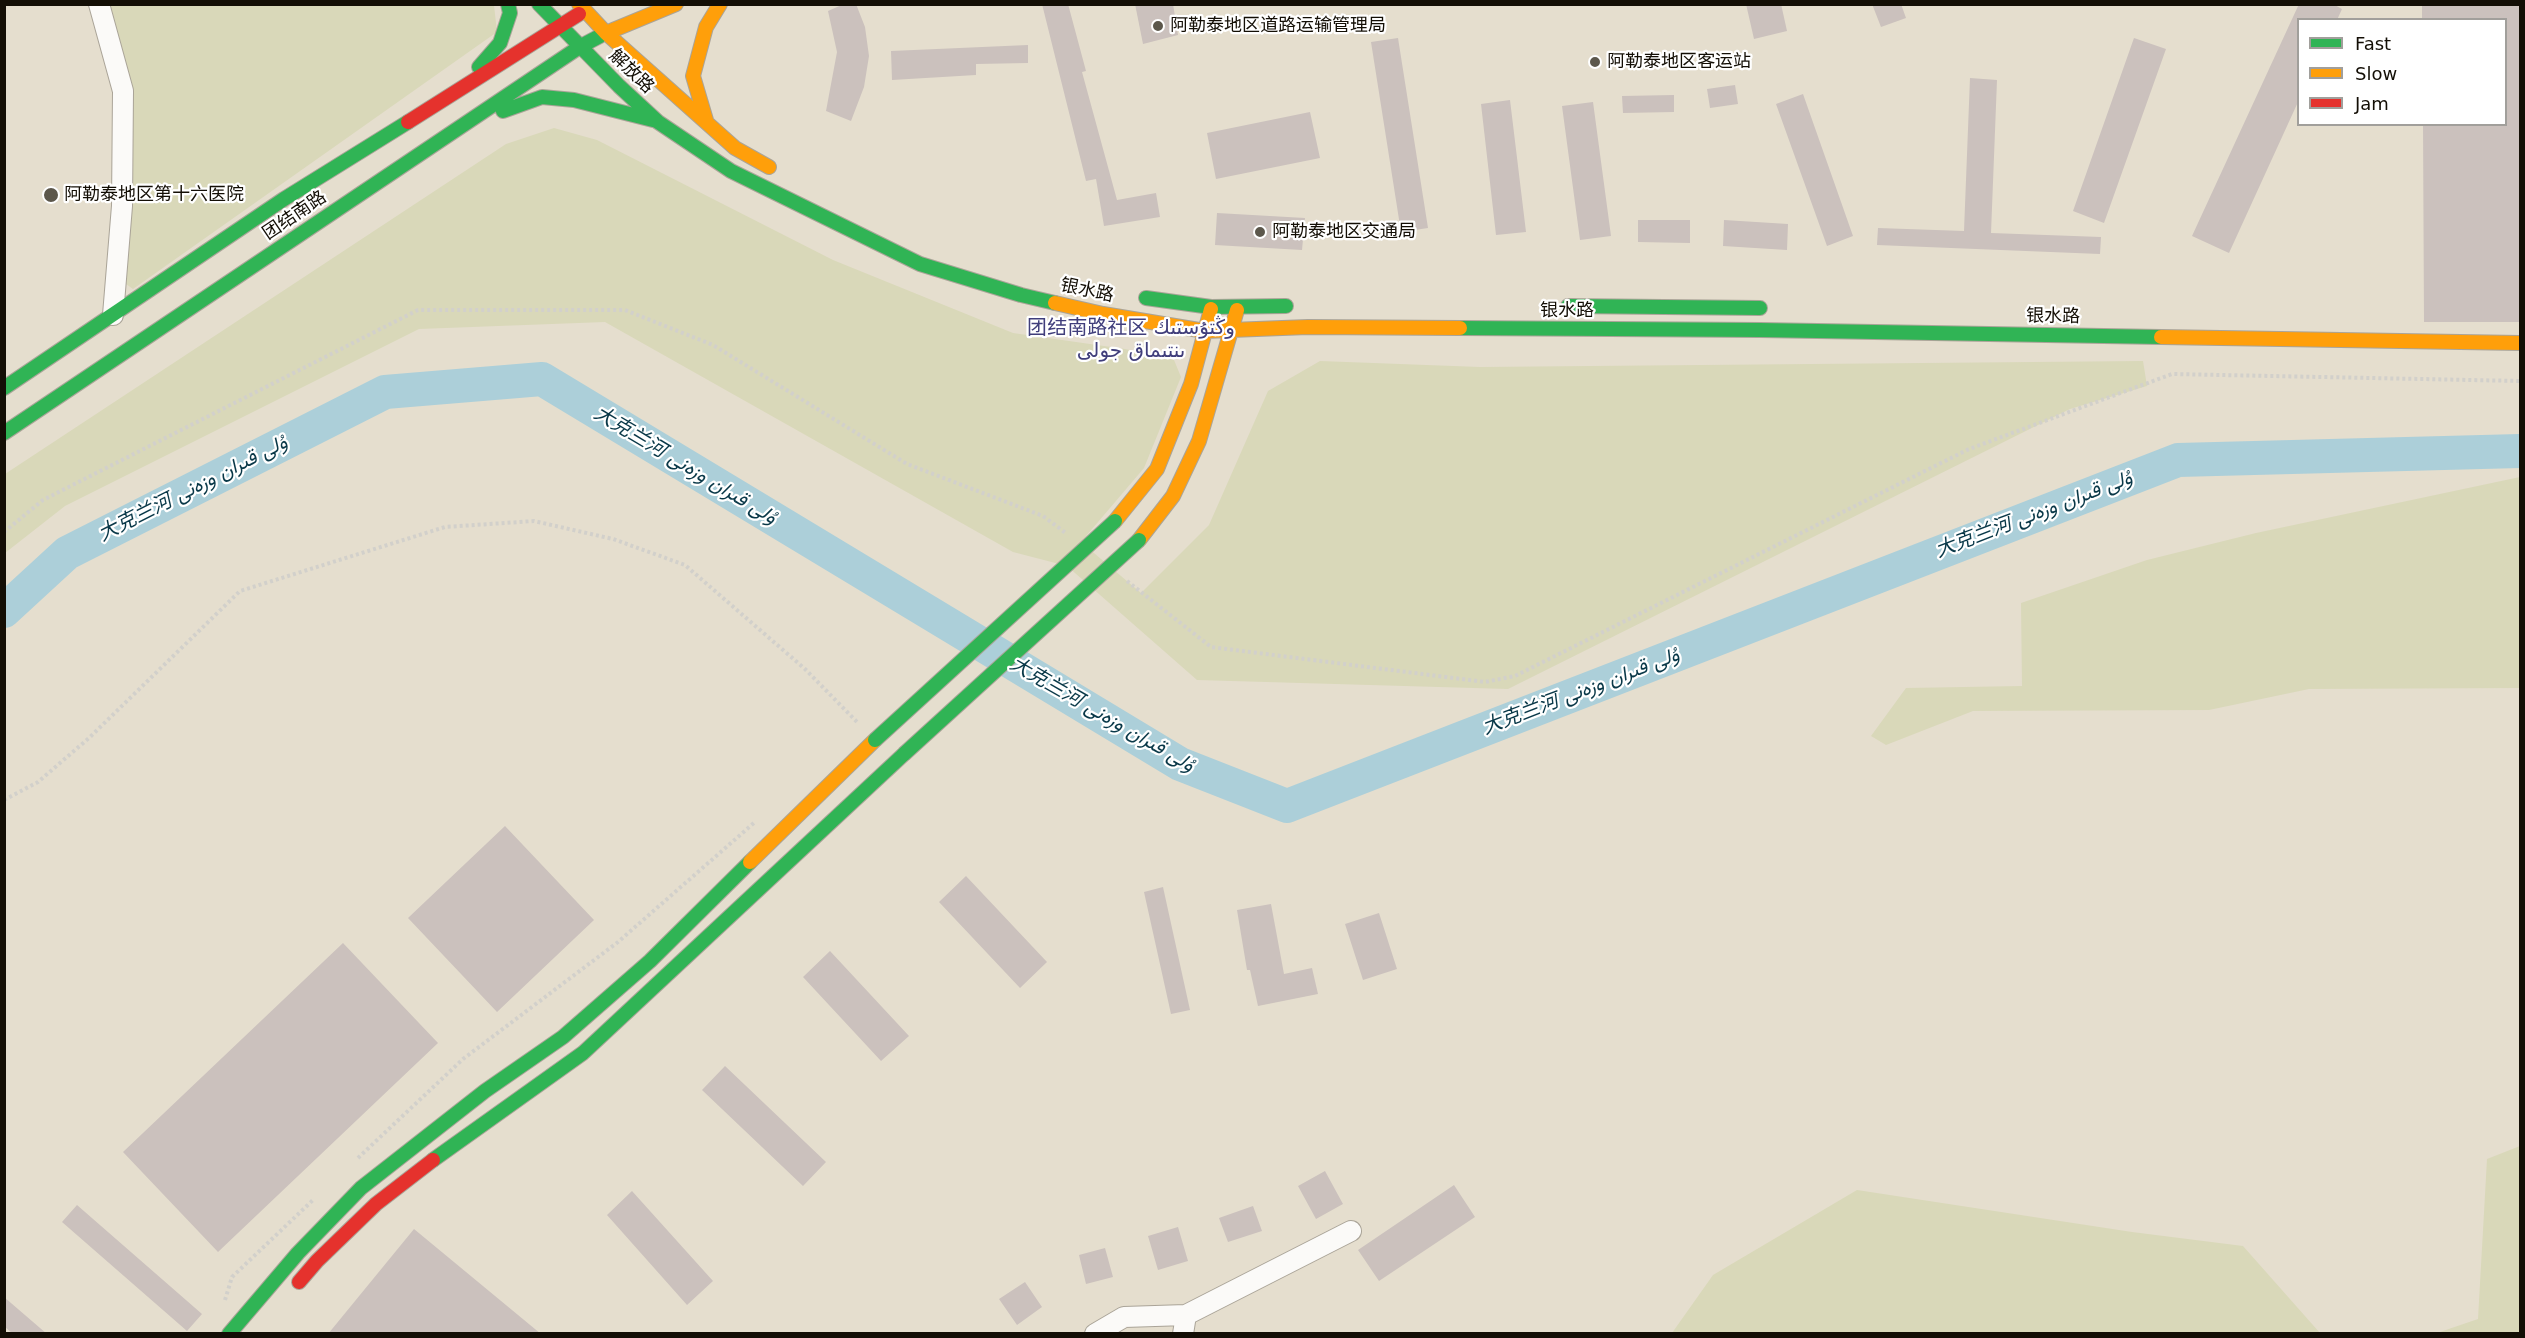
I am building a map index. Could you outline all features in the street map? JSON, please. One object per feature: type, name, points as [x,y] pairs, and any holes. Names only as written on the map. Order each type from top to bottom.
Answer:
[{"type":"main road","points":[[463,86],[500,43],[510,13],[507,4]]},
{"type":"main road","name":"解放路","points":[[539,4],[619,86],[658,122]]},
{"type":"main road","name":"团结南路","points":[[4,388],[284,199],[560,25],[582,8],[601,4]]},
{"type":"main road","name":"团结南路","points":[[4,433],[581,46],[676,4]]},
{"type":"main road","points":[[706,120],[693,76],[706,27],[720,4]]},
{"type":"main road","points":[[582,8],[606,33],[735,148],[783,175]]},
{"type":"main road","points":[[464,124],[542,97],[574,100],[658,122]]},
{"type":"main road","name":"银水路","points":[[658,122],[731,171],[920,264],[1021,295],[1103,314],[1205,331],[1320,327],[1748,330],[2520,343]]},
{"type":"main road","name":"银水路","points":[[1132,296],[1211,308],[1296,306]]},
{"type":"main road","points":[[286,1297],[317,1261],[376,1204],[438,1156],[583,1053],[904,754],[1139,540],[1173,496],[1199,441],[1238,306]]},
{"type":"main road","name":"银水路","points":[[1554,306],[1778,308]]},
{"type":"main road","points":[[229,1334],[298,1253],[360,1188],[485,1091],[563,1037],[615,992],[650,961],[875,740],[1115,521],[1157,469],[1191,384],[1211,308]]},
{"type":"street","points":[[99,4],[123,91],[122,206],[113,315]]},
{"type":"street","points":[[1095,1334],[1124,1317],[1185,1324],[1351,1231]]},
{"type":"path","points":[[4,532],[43,500],[418,310],[626,310],[713,345],[907,464],[1042,516],[1071,537]]},
{"type":"path","points":[[1118,574],[1211,647],[1485,682],[1515,676],[1969,449],[2172,374],[2520,381]]},
{"type":"path","points":[[4,800],[38,782],[89,738],[240,591],[445,527],[500,523],[534,521],[613,539],[685,566],[806,669],[875,740]]},
{"type":"path","points":[[351,1164],[463,1059],[618,942],[762,816]]},
{"type":"path","points":[[224,1305],[232,1277],[317,1197]]},
{"type":"green space","points":[[106,5],[494,5],[497,32],[133,289],[119,279],[133,129],[110,13]]},
{"type":"green space","points":[[554,128],[597,140],[833,260],[1013,333],[1125,349],[1174,360],[1181,377],[1144,468],[1081,542],[1141,593],[1209,525],[1268,391],[1320,361],[1480,367],[2143,361],[2147,386],[2070,409],[1508,689],[1197,680],[1067,566],[1013,552],[605,322],[419,329],[65,506],[5,553],[5,474],[506,144]]},
{"type":"green space","points":[[2520,477],[2520,688],[2309,689],[2209,710],[1973,711],[1886,745],[1871,736],[1906,688],[2022,686],[2021,603],[2147,560],[2256,533]]},
{"type":"green space","points":[[2520,1146],[2520,1333],[2437,1333],[2478,1319],[2487,1159]]},
{"type":"green space","points":[[1857,1190],[2132,1232],[2243,1246],[2320,1333],[1672,1333],[1713,1275]]},
{"type":"building","points":[[844,4],[856,4],[865,27],[869,56],[864,87],[851,121],[826,111],[837,52],[828,11]]},
{"type":"building","points":[[1042,4],[1068,4],[1086,71],[1082,72],[1117,200],[1156,193],[1160,217],[1104,226],[1096,179],[1086,181]]},
{"type":"building","name":"阿勒泰地区道路运输管理局","points":[[1135,4],[1173,4],[1178,35],[1143,44]]},
{"type":"building","points":[[1746,4],[1781,4],[1787,31],[1754,39]]},
{"type":"building","points":[[1872,4],[1901,4],[1906,18],[1881,27]]},
{"type":"building","points":[[2299,4],[2333,4],[2342,9],[2338,18],[2297,18],[2297,104],[2229,253],[2192,236]]},
{"type":"building","points":[[2422,4],[2520,4],[2520,322],[2424,322],[2423,126],[2507,126],[2507,18],[2422,18]]},
{"type":"building","points":[[1398,38],[1428,228],[1401,232],[1371,42]]},
{"type":"building","points":[[2134,38],[2166,49],[2104,223],[2073,211]]},
{"type":"building","points":[[1028,45],[1028,63],[976,64],[976,75],[892,80],[891,51]]},
{"type":"building","points":[[1970,78],[1997,80],[1991,233],[2101,237],[2100,254],[1877,245],[1878,228],[1964,231]]},
{"type":"building","points":[[1735,85],[1738,104],[1710,108],[1707,89]]},
{"type":"building","points":[[1803,94],[1853,236],[1827,246],[1776,104]]},
{"type":"building","points":[[1674,95],[1674,112],[1623,113],[1622,96]]},
{"type":"building","points":[[1510,100],[1526,232],[1496,235],[1481,104]]},
{"type":"building","points":[[1593,102],[1611,236],[1580,240],[1562,106]]},
{"type":"building","points":[[1310,112],[1320,158],[1216,179],[1207,133]]},
{"type":"building","name":"阿勒泰地区交通局","points":[[1217,213],[1305,218],[1302,250],[1215,245]]},
{"type":"building","points":[[1638,220],[1690,220],[1690,243],[1638,242]]},
{"type":"building","points":[[1724,220],[1788,224],[1787,250],[1723,246]]},
{"type":"building","points":[[505,826],[594,920],[497,1012],[408,918]]},
{"type":"building","points":[[966,876],[1047,962],[1020,988],[939,902]]},
{"type":"building","points":[[1163,887],[1190,1010],[1171,1014],[1144,892]]},
{"type":"building","points":[[1271,904],[1284,974],[1312,968],[1318,994],[1258,1006],[1250,970],[1247,970],[1237,910]]},
{"type":"building","points":[[1379,913],[1397,969],[1363,980],[1345,924]]},
{"type":"building","points":[[343,943],[438,1043],[218,1252],[123,1152]]},
{"type":"building","points":[[830,951],[909,1036],[881,1061],[803,977]]},
{"type":"building","points":[[725,1066],[826,1162],[803,1186],[702,1090]]},
{"type":"building","points":[[1325,1171],[1343,1204],[1316,1219],[1298,1186]]},
{"type":"building","points":[[1454,1185],[1475,1217],[1379,1281],[1358,1250]]},
{"type":"building","points":[[632,1191],[713,1281],[687,1305],[607,1215]]},
{"type":"building","points":[[77,1205],[202,1314],[187,1331],[62,1222]]},
{"type":"building","points":[[1253,1206],[1262,1231],[1228,1242],[1219,1218]]},
{"type":"building","points":[[1178,1227],[1188,1261],[1158,1270],[1148,1236]]},
{"type":"building","points":[[414,1229],[541,1334],[328,1334]]},
{"type":"building","points":[[1105,1248],[1113,1277],[1086,1284],[1079,1255]]},
{"type":"building","points":[[1025,1282],[1042,1307],[1017,1325],[999,1299]]},
{"type":"building","points":[[4,1297],[47,1334],[13,1334],[4,1326]]},
{"type":"waterway","name":"大克兰河 ۇلى قىران وزەنى","points":[[4,611],[67,553],[385,392],[542,379],[1180,764],[1287,806],[2178,460],[2520,451]]},
{"type":"traffic: fast","points":[[479,67],[500,43],[510,13],[508,4]]},
{"type":"traffic: fast","points":[[539,4],[619,86],[658,122],[731,171],[920,264],[1055,303]]},
{"type":"traffic: fast","points":[[4,433],[581,46],[600,36]]},
{"type":"traffic: fast","points":[[503,111],[542,97],[574,100],[653,120]]},
{"type":"traffic: fast","points":[[4,388],[284,199],[408,122]]},
{"type":"traffic: fast","points":[[1146,298],[1211,307],[1286,306]]},
{"type":"traffic: fast","points":[[1568,306],[1760,308]]},
{"type":"traffic: fast","points":[[1460,328],[1760,330],[2161,337]]},
{"type":"traffic: fast","points":[[875,740],[1115,521]]},
{"type":"traffic: fast","points":[[904,754],[1139,540]]},
{"type":"traffic: fast","points":[[433,1160],[583,1053],[904,754]]},
{"type":"traffic: fast","points":[[229,1334],[298,1253],[361,1188],[485,1091],[563,1037],[650,961],[750,862]]},
{"type":"traffic: slow","points":[[579,4],[606,33],[735,148],[769,167]]},
{"type":"traffic: slow","points":[[606,33],[676,4]]},
{"type":"traffic: slow","points":[[706,120],[693,76],[706,27],[720,4]]},
{"type":"traffic: slow","points":[[1055,303],[1103,314],[1205,331],[1308,327],[1460,328]]},
{"type":"traffic: slow","points":[[1115,521],[1157,469],[1191,384],[1211,309]]},
{"type":"traffic: slow","points":[[1139,540],[1173,496],[1199,441],[1237,310]]},
{"type":"traffic: slow","points":[[2161,337],[2520,343]]},
{"type":"traffic: slow","points":[[750,862],[875,740]]},
{"type":"traffic: jam","points":[[408,122],[579,14]]},
{"type":"traffic: jam","points":[[299,1282],[317,1261],[376,1204],[433,1160]]},
{"type":"place","name":"阿勒泰地区道路运输管理局","points":[[1158,26]]},
{"type":"place","name":"阿勒泰地区客运站","points":[[1595,62]]},
{"type":"place","name":"阿勒泰地区第十六医院","points":[[51,195]]},
{"type":"place","name":"阿勒泰地区交通局","points":[[1260,232]]},
{"type":"district","name":"团结南路社区 وڭتۇستىك ىنتىماق جولى","points":[[1131,340]]}]
